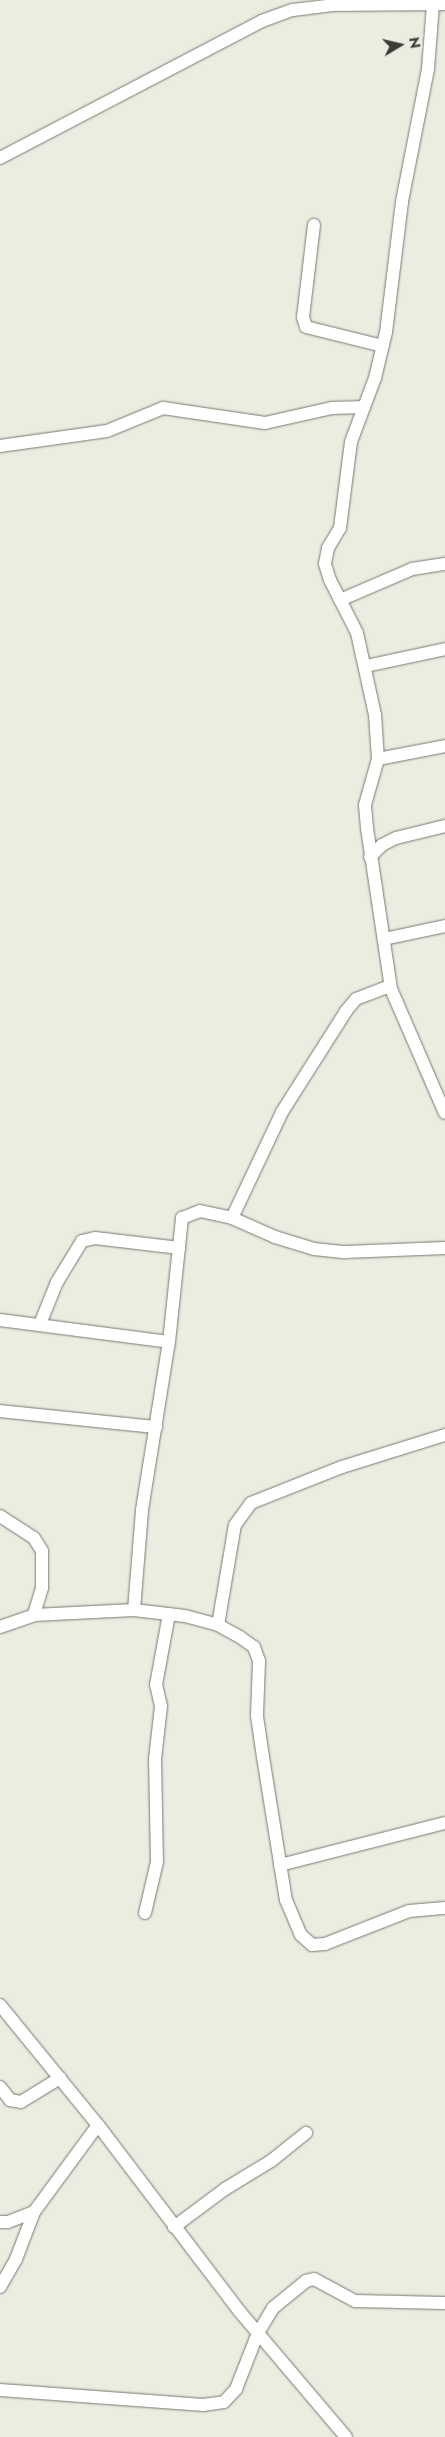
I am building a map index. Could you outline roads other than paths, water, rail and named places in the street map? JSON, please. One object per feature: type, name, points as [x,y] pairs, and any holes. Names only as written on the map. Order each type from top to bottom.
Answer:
[{"type":"street","points":[[317,0],[331,6]]},
{"type":"street","points":[[0,158],[262,21],[293,10],[331,6],[439,5],[402,202],[383,346],[351,442],[340,528],[328,548],[326,564],[340,600],[350,614],[366,666],[375,715],[378,759],[365,805],[370,857],[390,986],[394,1003],[445,1113]]},
{"type":"street","points":[[314,225],[303,318],[306,327],[383,346]]},
{"type":"street","points":[[0,446],[107,431],[163,408],[265,423],[332,408],[364,407]]},
{"type":"street","points":[[340,600],[412,569],[445,564]]},
{"type":"street","points":[[366,666],[445,649]]},
{"type":"street","points":[[378,759],[445,746]]},
{"type":"street","points":[[370,857],[382,845],[396,838],[445,826]]},
{"type":"street","points":[[384,939],[445,926]]},
{"type":"street","points":[[232,1218],[282,1112],[346,1011],[356,999],[390,986]]},
{"type":"street","points":[[134,1610],[142,1510],[169,1342],[182,1218],[190,1213],[200,1211],[232,1218],[274,1237],[314,1249],[345,1252],[445,1248]]},
{"type":"street","points":[[40,1324],[57,1282],[82,1242],[95,1238],[179,1248]]},
{"type":"street","points":[[0,1320],[169,1342]]},
{"type":"street","points":[[0,1411],[156,1427]]},
{"type":"street","points":[[218,1626],[235,1525],[251,1503],[342,1467],[445,1435]]},
{"type":"street","points":[[0,1516],[34,1538],[42,1551],[42,1588],[34,1615]]},
{"type":"street","points":[[0,1627],[34,1615],[134,1610],[169,1614],[218,1626],[254,1647],[259,1660],[257,1716],[280,1865],[292,1918],[301,1935],[312,1945],[340,1939],[409,1911],[445,1908]]},
{"type":"street","points":[[145,1913],[157,1862],[155,1759],[161,1706],[156,1685],[169,1614]]},
{"type":"street","points":[[280,1865],[445,1823]]},
{"type":"street","points":[[0,2005],[98,2125],[174,2227],[258,2333],[343,2436]]},
{"type":"street","points":[[0,2087],[10,2100],[21,2102],[60,2078]]},
{"type":"street","points":[[0,2287],[16,2259],[34,2212],[98,2125]]},
{"type":"street","points":[[174,2227],[225,2189],[271,2161],[306,2133]]},
{"type":"street","points":[[0,2222],[8,2222],[34,2212]]},
{"type":"street","points":[[0,2390],[203,2405],[224,2402],[236,2389],[258,2333],[273,2308],[306,2281],[314,2280],[356,2301],[445,2303]]}]
